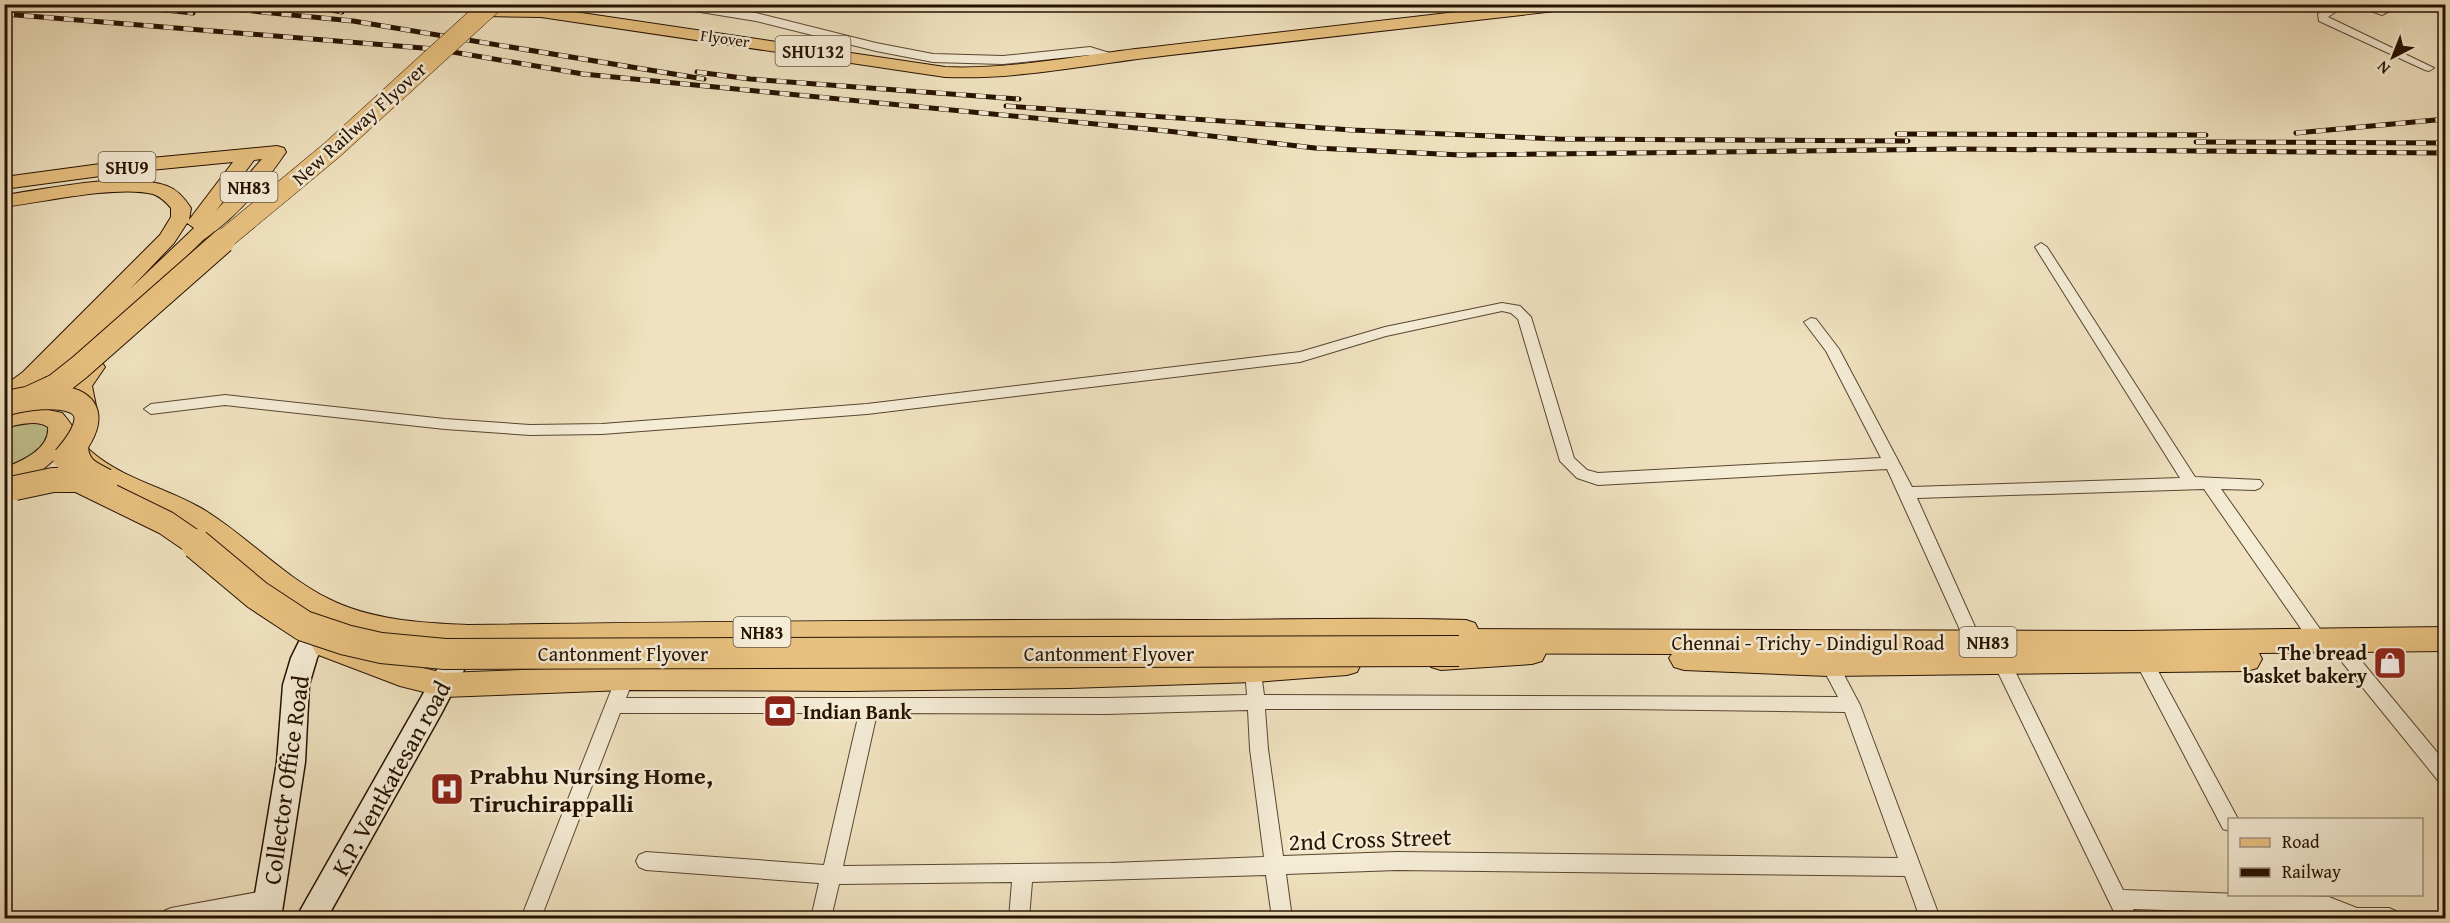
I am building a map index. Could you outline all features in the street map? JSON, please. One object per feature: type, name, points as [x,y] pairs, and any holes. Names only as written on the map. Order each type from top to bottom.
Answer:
[{"type":"highway","name":"New Railway Flyover","points":[[30,398],[56,386],[80,367],[494,7]]},
{"type":"highway","name":"New Railway Flyover","points":[[76,447],[85,434],[88,421],[80,386],[93,367],[193,277],[348,145],[494,7]]},
{"type":"highway","points":[[4,404],[30,398],[65,398],[77,403],[85,411]]},
{"type":"highway","points":[[7,484],[40,476],[60,463],[76,447]]},
{"type":"highway","name":"Cantonment Flyover","points":[[76,447],[76,458],[86,472],[175,515],[264,586],[334,625],[380,636],[410,640],[1531,647]]},
{"type":"highway","name":"Cantonment Flyover","points":[[7,484],[78,480],[166,523],[191,539],[240,582],[284,615],[325,633],[381,648],[445,654],[1224,653],[1457,646]]},
{"type":"highway","name":"Chennai - Trichy - Dindigul Road","points":[[1986,656],[2319,641],[2445,639]]},
{"type":"highway","name":"Chennai - Trichy - Dindigul Road","points":[[1531,647],[2144,661],[2445,655]]},
{"type":"main road","points":[[1106,56],[1246,33],[1517,4]]},
{"type":"main road","points":[[1106,56],[1573,4]]},
{"type":"main road","name":"Flyover","points":[[494,7],[545,8],[632,19],[947,67],[996,68],[1106,56]]},
{"type":"main road","name":"NH83","points":[[196,236],[213,225],[268,165],[277,152],[244,160]]},
{"type":"main road","points":[[4,413],[39,391],[196,236],[197,222],[244,160]]},
{"type":"main road","name":"SHU9","points":[[4,183],[244,160]]},
{"type":"main road","name":"SHU9","points":[[4,195],[244,160]]},
{"type":"main road","points":[[4,201],[116,188],[146,188],[168,194],[181,208],[181,217],[167,238],[31,377],[4,398]]},
{"type":"main road","points":[[7,484],[42,459],[54,447],[60,435],[56,421],[46,404],[46,394],[61,370]]},
{"type":"main road","points":[[4,420],[29,414],[56,421]]},
{"type":"main road","name":"NH83","points":[[56,421],[70,446],[91,465],[187,511],[222,534],[293,590],[327,611],[393,630],[473,639],[950,630],[1338,631],[1405,629],[1487,632],[1531,647]]},
{"type":"main road","points":[[7,484],[45,478],[56,480],[139,518],[168,534],[243,600],[280,624],[312,640],[400,674],[444,685],[625,678],[883,679],[1254,670],[1531,647]]},
{"type":"main road","name":"Collector Office Road","points":[[268,909],[291,762],[296,685],[312,640],[327,611]]},
{"type":"main road","name":"K.P. Ventkatesan road","points":[[311,918],[444,685],[473,639]]},
{"type":"street","points":[[676,4],[756,17],[886,50],[933,58],[1003,60],[1081,57]]},
{"type":"street","points":[[734,4],[807,18],[941,51],[993,55],[1071,50],[1081,57]]},
{"type":"street","points":[[2342,4],[2322,16],[2323,19],[2429,68]]},
{"type":"street","points":[[2357,4],[2382,12],[2397,4]]},
{"type":"street","points":[[2041,247],[2191,483]]},
{"type":"street","points":[[151,409],[225,400],[445,424],[530,430],[602,429],[877,407],[1300,357],[1385,332],[1502,306],[1515,309],[1524,317],[1567,461],[1582,474],[1598,478],[1891,463]]},
{"type":"street","points":[[1811,322],[1832,349],[1907,494],[1986,656],[2119,899],[2127,918]]},
{"type":"street","points":[[1907,494],[2191,483],[2255,484]]},
{"type":"street","points":[[2209,484],[2319,641]]},
{"type":"street","points":[[1825,653],[1851,705],[1930,918]]},
{"type":"street","points":[[2349,657],[2445,777]]},
{"type":"street","points":[[2144,661],[2228,821]]},
{"type":"street","points":[[1254,670],[1259,749],[1282,918]]},
{"type":"street","points":[[531,918],[625,678]]},
{"type":"street","points":[[614,705],[1106,706],[1256,702],[1624,702],[1851,705]]},
{"type":"street","points":[[821,918],[870,705]]},
{"type":"street","name":"2nd Cross Street","points":[[646,861],[832,875],[1276,867],[1397,861],[1910,867]]},
{"type":"street","points":[[1019,918],[1023,872]]},
{"type":"street","points":[[2119,899],[2270,899],[2329,906],[2356,918],[2389,918]]},
{"type":"street","points":[[171,918],[268,909]]},
{"type":"green space","points":[[22,420],[51,426],[49,443],[5,472],[5,424]]},
{"type":"railway","points":[[108,4],[193,13]]},
{"type":"railway","points":[[182,4],[353,21],[704,79]]},
{"type":"railway","points":[[300,4],[342,12]]},
{"type":"railway","points":[[4,14],[435,49],[583,74],[1167,131],[1315,148],[1461,155],[1956,149],[2446,153]]},
{"type":"railway","points":[[697,72],[750,79],[1019,99]]},
{"type":"railway","points":[[1006,106],[1352,130],[1558,139],[1908,141]]},
{"type":"railway","points":[[2296,133],[2446,119]]},
{"type":"railway","points":[[1897,134],[2206,135]]},
{"type":"railway","points":[[2196,142],[2446,143]]},
{"type":"place","name":"The bread basket bakery","points":[[2390,663]]},
{"type":"place","name":"Indian Bank","points":[[780,711]]},
{"type":"place","name":"Prabhu Nursing Home, Tiruchirappalli","points":[[447,789]]}]
